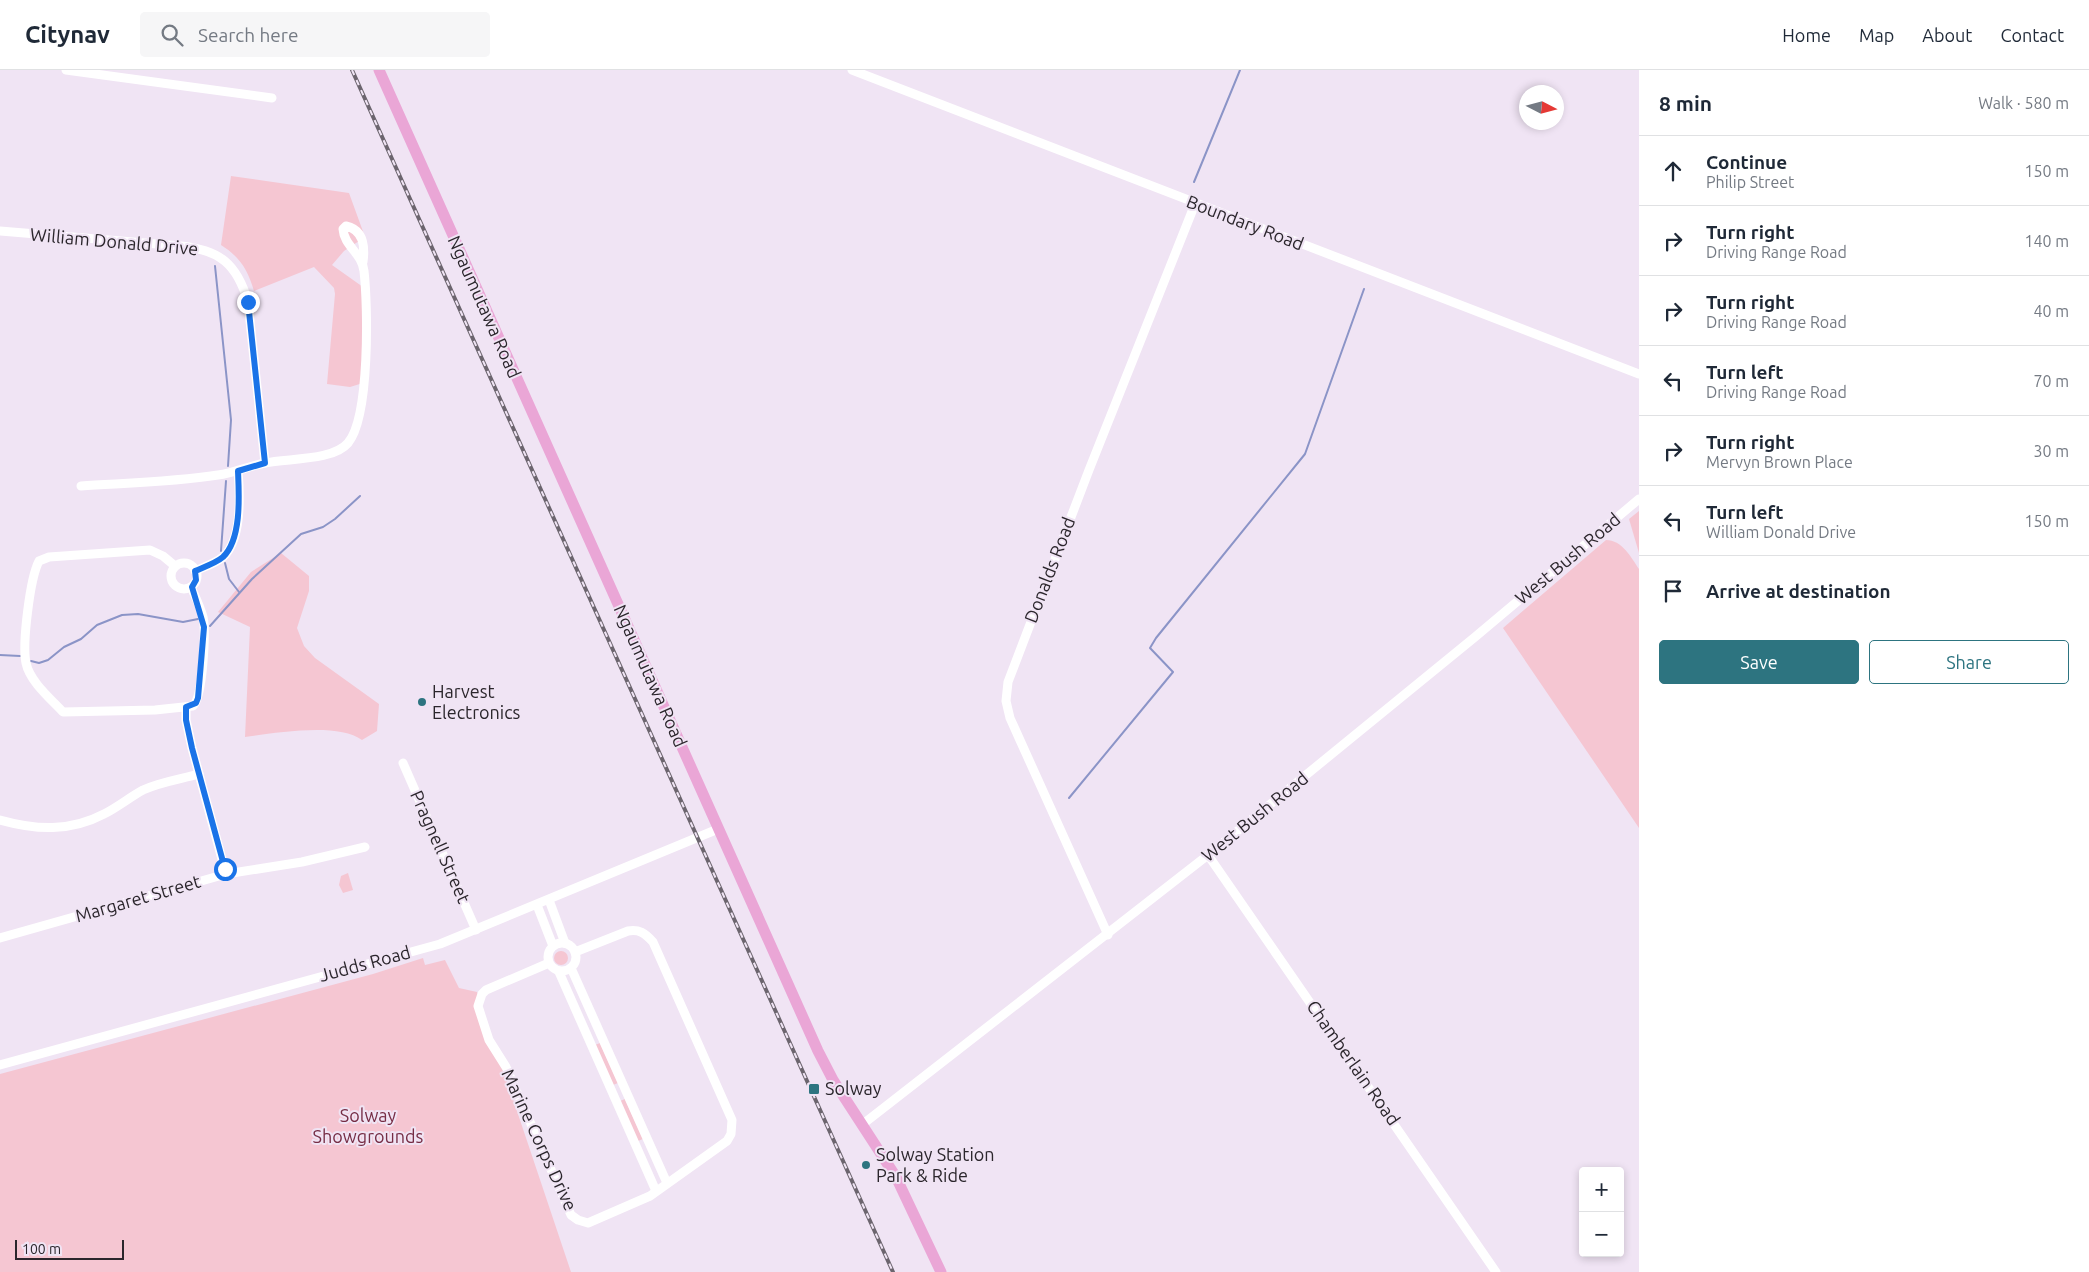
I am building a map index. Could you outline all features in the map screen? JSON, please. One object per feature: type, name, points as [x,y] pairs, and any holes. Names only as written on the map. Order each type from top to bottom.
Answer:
[{"type":"main road","name":"Ngaumutawa Road","points":[[378,70],[818,1051],[833,1080],[896,1177],[941,1272]]},
{"type":"street","points":[[66,70],[272,98]]},
{"type":"street","points":[[135,80],[137,70]]},
{"type":"street","name":"Boundary Road","points":[[852,70],[1639,374]]},
{"type":"street","name":"Donalds Road","points":[[1108,934],[1010,718],[1006,701],[1008,682],[1088,470],[1195,204]]},
{"type":"street","name":"William Donald Drive","points":[[0,231],[202,248],[220,256],[242,282],[248,302],[265,463]]},
{"type":"street","points":[[82,486],[196,478],[238,471],[265,463],[330,454],[341,450],[349,442],[353,434],[361,399],[366,353],[363,262]]},
{"type":"street","points":[[195,571],[224,556],[232,544],[237,525],[240,495],[238,471]]},
{"type":"street","name":"West Bush Road","points":[[863,1124],[1208,855],[1475,637],[1639,499]]},
{"type":"street","points":[[175,566],[171,578],[175,586],[183,589],[192,587],[196,580],[195,571],[187,564],[175,566],[157,553],[137,550],[48,557],[39,561],[32,582],[26,663],[34,679],[64,712],[110,712],[186,707],[196,703],[204,641],[203,617],[192,587]]},
{"type":"street","points":[[186,707],[186,720],[226,874]]},
{"type":"street","name":"Pragnell Street","points":[[403,763],[476,930]]},
{"type":"street","points":[[0,820],[33,828],[58,828],[82,824],[105,814],[145,789],[199,774]]},
{"type":"street","name":"Judds Road","points":[[0,1065],[440,944],[718,830]]},
{"type":"street","name":"Margaret Street","points":[[0,938],[226,874],[302,862],[365,847]]},
{"type":"street","name":"Chamberlain Road","points":[[1208,855],[1496,1272]]},
{"type":"street","points":[[549,900],[565,944]]},
{"type":"street","points":[[537,904],[554,946]]},
{"type":"street","name":"Marine Corps Drive","points":[[548,963],[486,990],[482,994],[478,1006],[489,1040],[506,1067],[571,1215],[578,1220],[588,1223],[640,1201],[726,1141],[731,1134],[732,1120],[652,942],[646,935],[634,930],[628,931],[575,952]]},
{"type":"street","points":[[559,972],[571,968],[575,963],[575,952],[571,946],[565,944],[554,946],[548,953],[548,963],[559,972],[656,1191]]},
{"type":"street","points":[[571,968],[667,1183]]},
{"type":"street","points":[[589,1039],[599,1034]]},
{"type":"street","points":[[613,1094],[624,1090]]},
{"type":"street","points":[[639,1150],[649,1145]]},
{"type":"green space","points":[[231,176],[349,193],[365,237],[344,251],[332,265],[363,287],[363,383],[350,387],[327,384],[335,294],[334,288],[314,267],[254,291],[249,277],[238,259],[221,245]]},
{"type":"green space","points":[[1639,511],[1639,553],[1629,519]]},
{"type":"green space","points":[[1606,540],[1621,546],[1639,569],[1639,828],[1503,628]]},
{"type":"green space","points":[[281,553],[309,576],[309,591],[297,628],[304,646],[315,658],[379,704],[377,731],[362,740],[338,731],[322,730],[289,731],[245,737],[250,627],[218,612],[251,572]]},
{"type":"green space","points":[[348,873],[353,890],[343,893],[339,885],[341,876]]},
{"type":"green space","points":[[558,951],[564,951],[568,958],[564,965],[558,965],[554,961],[554,955]]},
{"type":"green space","name":"Solway Showgrounds","points":[[423,958],[425,965],[445,960],[459,988],[477,992],[571,1272],[0,1272],[0,1074],[373,974]]},
{"type":"green space","points":[[600,1043],[618,1083],[613,1085],[595,1045]]},
{"type":"green space","points":[[625,1099],[643,1139],[638,1141],[620,1101]]},
{"type":"waterway","points":[[1194,182],[1240,70]]},
{"type":"waterway","points":[[215,266],[231,420],[228,466]]},
{"type":"waterway","points":[[1069,798],[1173,672],[1150,648],[1156,638],[1305,454],[1364,289]]},
{"type":"waterway","points":[[221,551],[226,481]]},
{"type":"waterway","points":[[210,626],[252,579],[301,534],[323,527],[335,519],[360,496]]},
{"type":"waterway","points":[[225,563],[229,579],[239,592]]},
{"type":"waterway","points":[[31,661],[39,663],[48,660],[64,647],[81,639],[97,625],[122,615],[138,614],[183,622],[198,619]]},
{"type":"waterway","points":[[0,655],[20,656]]},
{"type":"railway","points":[[352,70],[893,1272]]},
{"type":"place","name":"Harvest Electronics","points":[[422,702]]},
{"type":"place","name":"Solway","points":[[814,1089]]},
{"type":"place","name":"Solway Station Park & Ride","points":[[866,1165]]},
{"type":"route","points":[[225,869],[192,748],[186,720],[186,707],[193,706],[198,698],[204,641],[203,617],[192,587],[196,580],[195,571],[224,556],[232,544],[237,525],[240,495],[238,471],[265,463],[248,302]]}]
